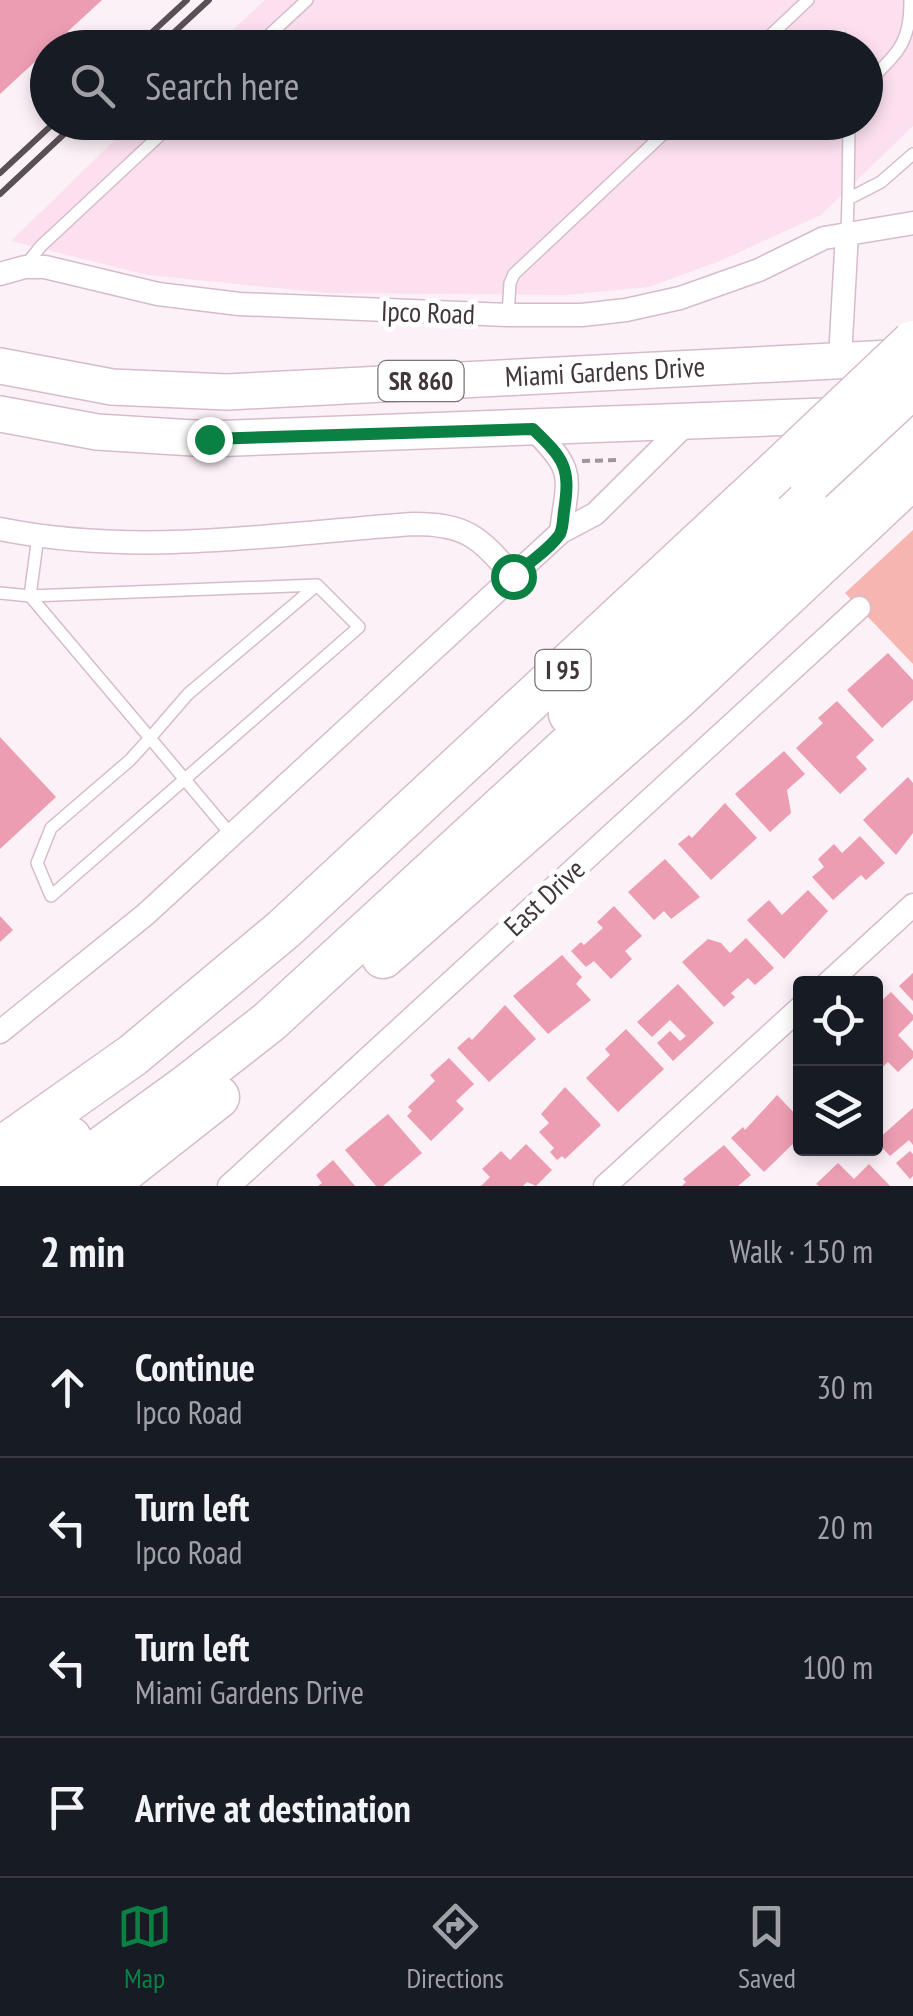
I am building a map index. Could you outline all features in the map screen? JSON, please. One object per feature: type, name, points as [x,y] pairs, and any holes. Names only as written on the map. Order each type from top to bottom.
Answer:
[{"type":"highway","name":"I 95","points":[[0,1149],[133,1055],[284,929],[913,342]]},
{"type":"highway","points":[[0,1185],[123,1102],[252,1002],[342,924],[594,692],[609,670],[913,386]]},
{"type":"highway","points":[[49,1186],[269,1022],[885,478],[913,430]]},
{"type":"highway","points":[[104,1186],[295,1034],[678,698],[684,671],[697,649],[913,448]]},
{"type":"highway","points":[[362,858],[416,839],[583,684],[609,670]]},
{"type":"main road","name":"Miami Gardens Drive","points":[[2,366],[94,385],[190,392],[913,357]]},
{"type":"main road","name":"Miami Gardens Drive","points":[[0,414],[98,432],[209,439],[913,412]]},
{"type":"street","name":"Ipco Road","points":[[0,274],[24,267],[45,267],[108,284],[198,300],[582,315],[660,303],[724,284],[807,244],[847,233],[913,223]]},
{"type":"street","points":[[840,358],[847,233]]},
{"type":"street","points":[[0,1032],[146,914],[233,837],[561,532],[595,514],[688,422]]},
{"type":"street","points":[[533,429],[555,451],[568,476],[561,532]]},
{"type":"street","points":[[0,529],[95,543],[168,544],[439,524],[474,535],[513,576]]},
{"type":"street","name":"East Drive","points":[[229,1186],[859,608]]},
{"type":"street","points":[[836,976],[913,905]]},
{"type":"street","points":[[605,1186],[793,1014]]},
{"type":"lane","points":[[274,30],[306,0]]},
{"type":"lane","points":[[776,30],[808,0]]},
{"type":"lane","points":[[883,66],[902,46],[909,25],[910,0]]},
{"type":"lane","points":[[24,267],[41,246],[155,140]]},
{"type":"lane","points":[[508,315],[510,283],[518,270],[657,140]]},
{"type":"lane","points":[[847,233],[849,140]]},
{"type":"lane","points":[[848,199],[882,182],[913,154]]},
{"type":"lane","points":[[38,536],[30,596],[233,837]]},
{"type":"lane","points":[[0,593],[30,596],[317,585],[359,627],[51,896],[37,864],[51,828],[130,760],[188,694],[317,585]]},
{"type":"path","points":[[578,462],[624,460]]},
{"type":"shaded area","points":[[265,0],[913,0],[913,126],[821,215],[720,261],[649,287],[566,295],[327,293],[147,275],[11,241],[115,140],[883,140],[883,30],[232,30]]},
{"type":"shaded area","points":[[913,530],[913,664],[845,593]]},
{"type":"building","points":[[0,0],[102,0],[69,30],[30,30],[30,66],[0,94]]},
{"type":"building","points":[[888,653],[913,680],[913,700],[882,728],[847,690]]},
{"type":"building","points":[[837,701],[874,740],[856,757],[867,769],[840,794],[796,748],[823,723],[818,718]]},
{"type":"building","points":[[0,737],[56,797],[0,849]]},
{"type":"building","points":[[784,751],[805,774],[787,790],[791,813],[770,832],[735,794]]},
{"type":"building","points":[[908,777],[913,783],[913,833],[896,855],[863,820]]},
{"type":"building","points":[[725,803],[757,838],[711,880],[678,844],[689,835],[692,838]]},
{"type":"building","points":[[860,836],[885,863],[866,880],[861,875],[833,900],[812,877],[824,867],[818,859],[834,844],[842,853]]},
{"type":"building","points":[[665,859],[700,897],[671,919],[664,911],[654,920],[628,892]]},
{"type":"building","points":[[808,890],[828,911],[784,959],[747,920],[769,900],[782,915]]},
{"type":"building","points":[[614,906],[642,936],[625,951],[632,959],[611,979],[594,961],[586,967],[571,951],[603,928],[597,922]]},
{"type":"building","points":[[0,916],[13,930],[0,942]]},
{"type":"building","points":[[746,938],[774,968],[755,985],[748,978],[731,993],[735,997],[724,1007],[682,962],[708,939],[721,943],[730,953]]},
{"type":"building","points":[[562,955],[582,977],[576,984],[591,1000],[548,1034],[513,996]]},
{"type":"building","points":[[913,973],[913,1001],[899,986]]},
{"type":"building","points":[[678,984],[714,1023],[673,1061],[657,1043],[670,1031],[680,1041],[686,1036],[670,1020],[652,1037],[637,1022]]},
{"type":"building","points":[[891,992],[913,1015],[898,1035],[913,1051],[913,1058],[898,1072],[888,1062],[883,1066],[883,999]]},
{"type":"building","points":[[505,1005],[536,1039],[489,1082],[457,1048],[469,1037],[472,1040]]},
{"type":"building","points":[[626,1029],[664,1069],[618,1112],[586,1078],[610,1055],[605,1049]]},
{"type":"building","points":[[449,1058],[474,1084],[456,1101],[464,1109],[431,1141],[407,1116],[412,1111],[408,1107],[435,1081],[430,1075]]},
{"type":"building","points":[[565,1087],[601,1125],[565,1159],[562,1156],[557,1160],[550,1152],[554,1148],[539,1132],[549,1123],[541,1114]]},
{"type":"building","points":[[777,1095],[793,1112],[793,1144],[764,1172],[731,1138],[743,1127],[745,1130]]},
{"type":"building","points":[[913,1108],[913,1145],[909,1140],[890,1156],[883,1148],[883,1135]]},
{"type":"building","points":[[388,1114],[422,1153],[383,1186],[376,1186],[345,1150]]},
{"type":"building","points":[[526,1144],[552,1170],[536,1186],[527,1182],[523,1186],[481,1186],[490,1177],[482,1169],[501,1151],[510,1160]]},
{"type":"building","points":[[724,1145],[751,1175],[738,1186],[682,1186],[686,1182],[683,1179]]},
{"type":"building","points":[[910,1151],[913,1176],[910,1179],[896,1163]]},
{"type":"building","points":[[333,1160],[355,1186],[318,1186],[322,1183],[316,1175]]},
{"type":"building","points":[[838,1163],[854,1179],[869,1164],[890,1186],[816,1184]]},
{"type":"railway","points":[[154,30],[187,0]]},
{"type":"railway","points":[[176,30],[209,0]]},
{"type":"railway","points":[[0,173],[36,140]]},
{"type":"railway","points":[[0,194],[58,140]]},
{"type":"route","points":[[209,439],[533,429],[564,466],[568,476],[567,497],[561,532],[513,576]]}]
